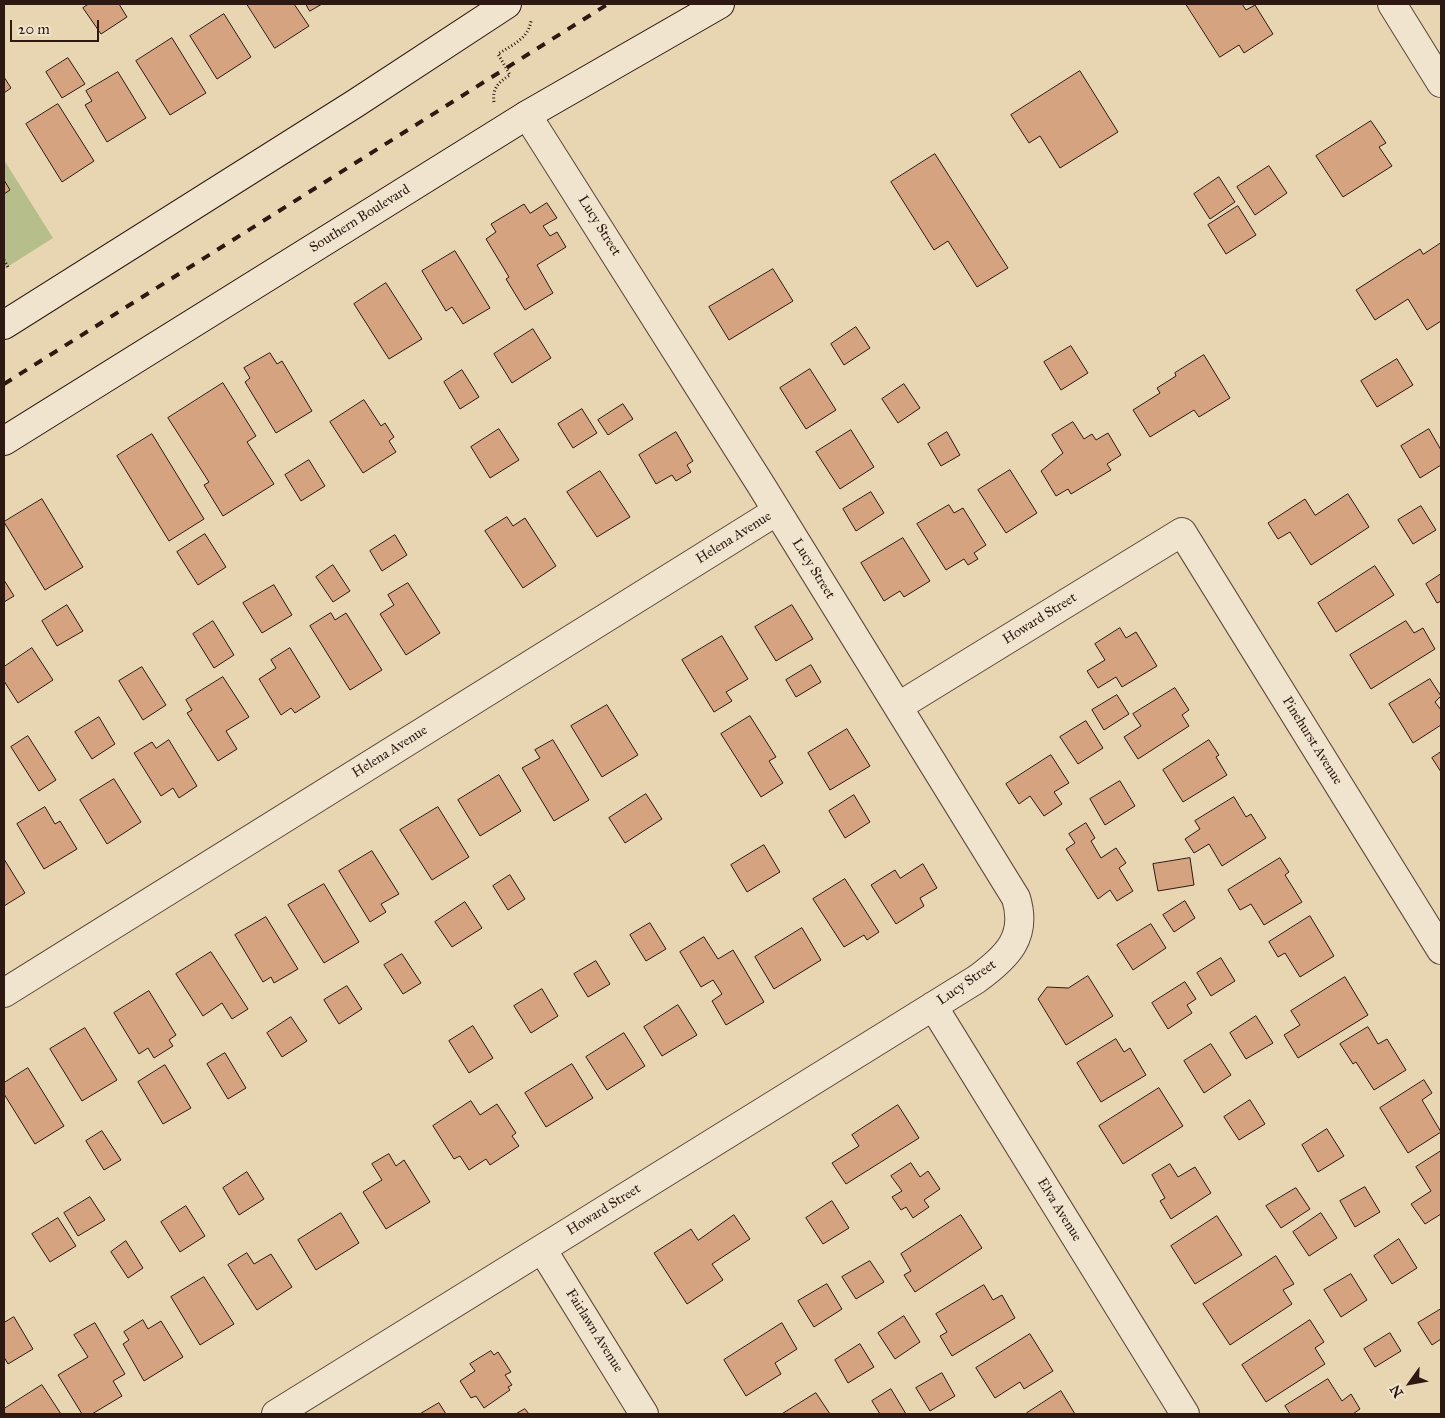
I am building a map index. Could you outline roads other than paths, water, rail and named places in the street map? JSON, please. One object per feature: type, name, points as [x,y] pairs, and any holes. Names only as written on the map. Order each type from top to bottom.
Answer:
[{"type":"street","name":"Southern Boulevard","points":[[4,441],[527,115],[720,4]]},
{"type":"street","points":[[1392,4],[1441,83]]},
{"type":"street","points":[[4,325],[356,103],[499,6]]},
{"type":"street","name":"Lucy Street","points":[[527,115],[899,706],[1016,898],[1020,910],[1020,920],[1015,940],[999,962],[933,1006]]},
{"type":"street","name":"Helena Avenue","points":[[4,993],[777,511]]},
{"type":"street","name":"Howard Street","points":[[899,706],[1182,532]]},
{"type":"street","name":"Pinehurst Avenue","points":[[1182,532],[1441,950]]},
{"type":"street","name":"Howard Street","points":[[276,1414],[933,1006]]},
{"type":"street","name":"Elva Avenue","points":[[933,1006],[1185,1414]]},
{"type":"street","name":"Fairlawn Avenue","points":[[542,1249],[644,1414]]},
{"type":"railway","points":[[4,384],[608,4]]}]
